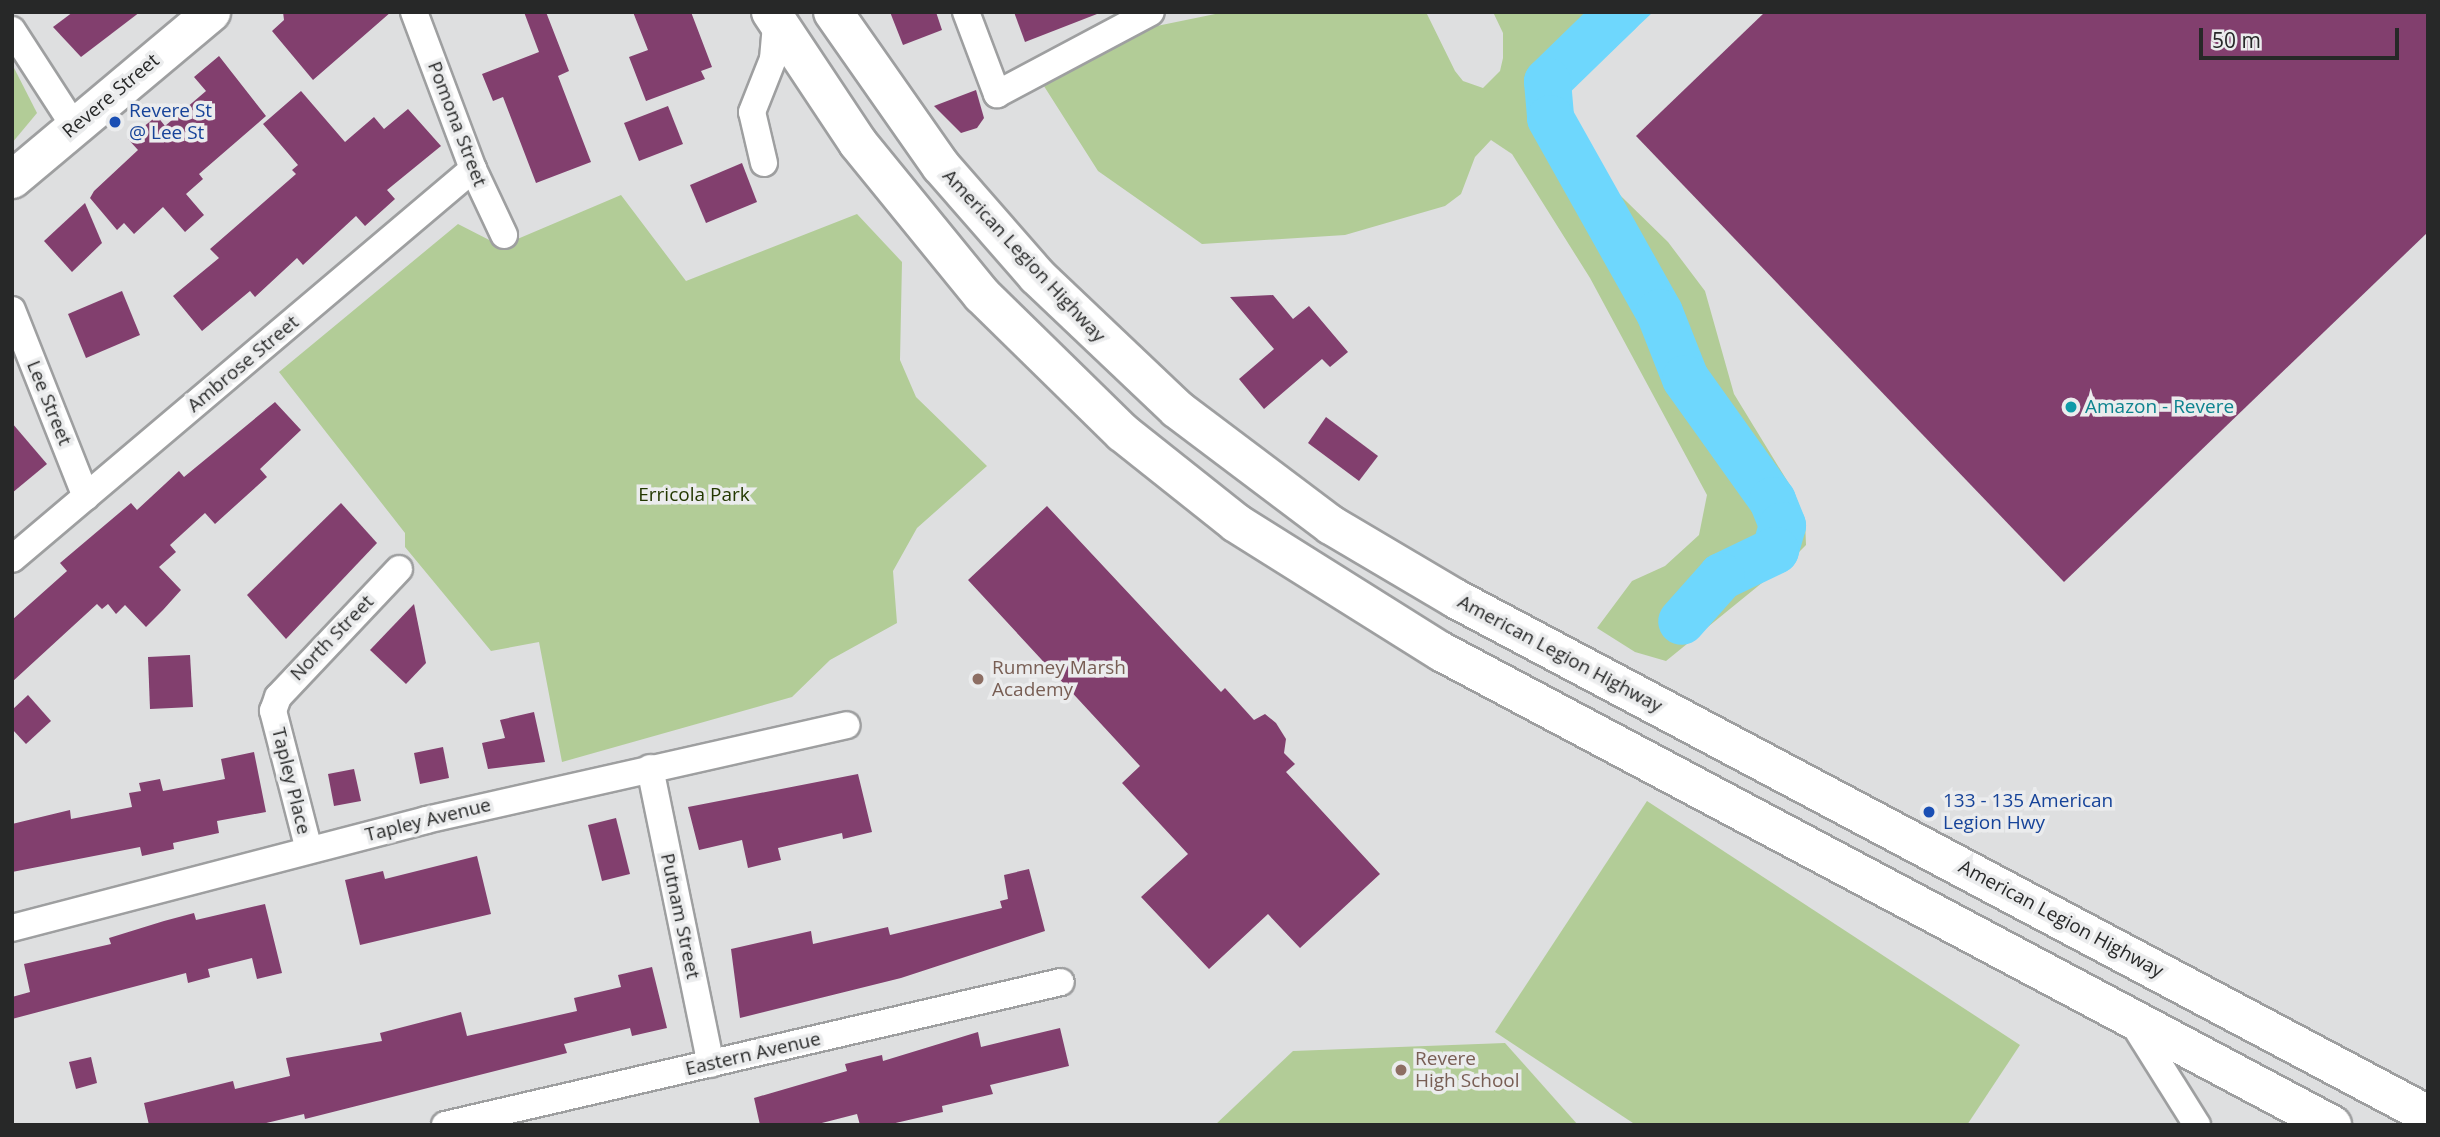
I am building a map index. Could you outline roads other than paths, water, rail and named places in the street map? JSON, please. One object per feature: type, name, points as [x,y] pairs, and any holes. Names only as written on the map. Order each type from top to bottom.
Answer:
[{"type":"highway","name":"American Legion Highway","points":[[834,12],[941,166],[1062,302],[1177,409],[1331,525],[1455,599],[2428,1115]]},
{"type":"highway","points":[[774,17],[880,173],[982,295],[1124,433],[1236,523],[1421,640],[2332,1125]]},
{"type":"street","name":"Revere Street","points":[[12,180],[211,12]]},
{"type":"street","name":"Pomona Street","points":[[414,12],[473,169],[504,234]]},
{"type":"street","points":[[966,12],[997,94],[1151,12]]},
{"type":"street","points":[[764,163],[752,112],[773,59],[774,17]]},
{"type":"street","points":[[12,30],[74,126]]},
{"type":"street","name":"Ambrose Street","points":[[12,559],[473,169]]},
{"type":"street","name":"Lee Street","points":[[12,310],[86,497]]},
{"type":"street","name":"North Street","points":[[273,711],[286,685],[399,569]]},
{"type":"street","name":"Tapley Place","points":[[273,711],[309,850]]},
{"type":"street","name":"Tapley Avenue","points":[[12,928],[309,850],[650,768],[846,725]]},
{"type":"street","name":"Putnam Street","points":[[650,768],[711,1064]]},
{"type":"street","name":"Eastern Avenue","points":[[444,1125],[1061,982]]},
{"type":"street","points":[[2129,1017],[2197,1125]]},
{"type":"water","points":[[1597,12],[1653,12],[1566,94],[1544,82],[1539,76],[1541,56],[1557,48],[1573,25]]},
{"type":"waterway","points":[[1618,12],[1547,81],[1550,118],[1659,312],[1685,378],[1772,500],[1782,525],[1775,550],[1721,576],[1681,621]]},
{"type":"place","name":"Revere St @ Lee St","points":[[115,122]]},
{"type":"place","name":"Amazon - Revere","points":[[2071,407]]},
{"type":"place","name":"Rumney Marsh Academy","points":[[978,679]]},
{"type":"place","name":"133 - 135 American Legion Hwy","points":[[1929,812]]},
{"type":"place","name":"Revere High School","points":[[1401,1070]]},
{"type":"park label","name":"Erricola Park","points":[[694,495]]}]
